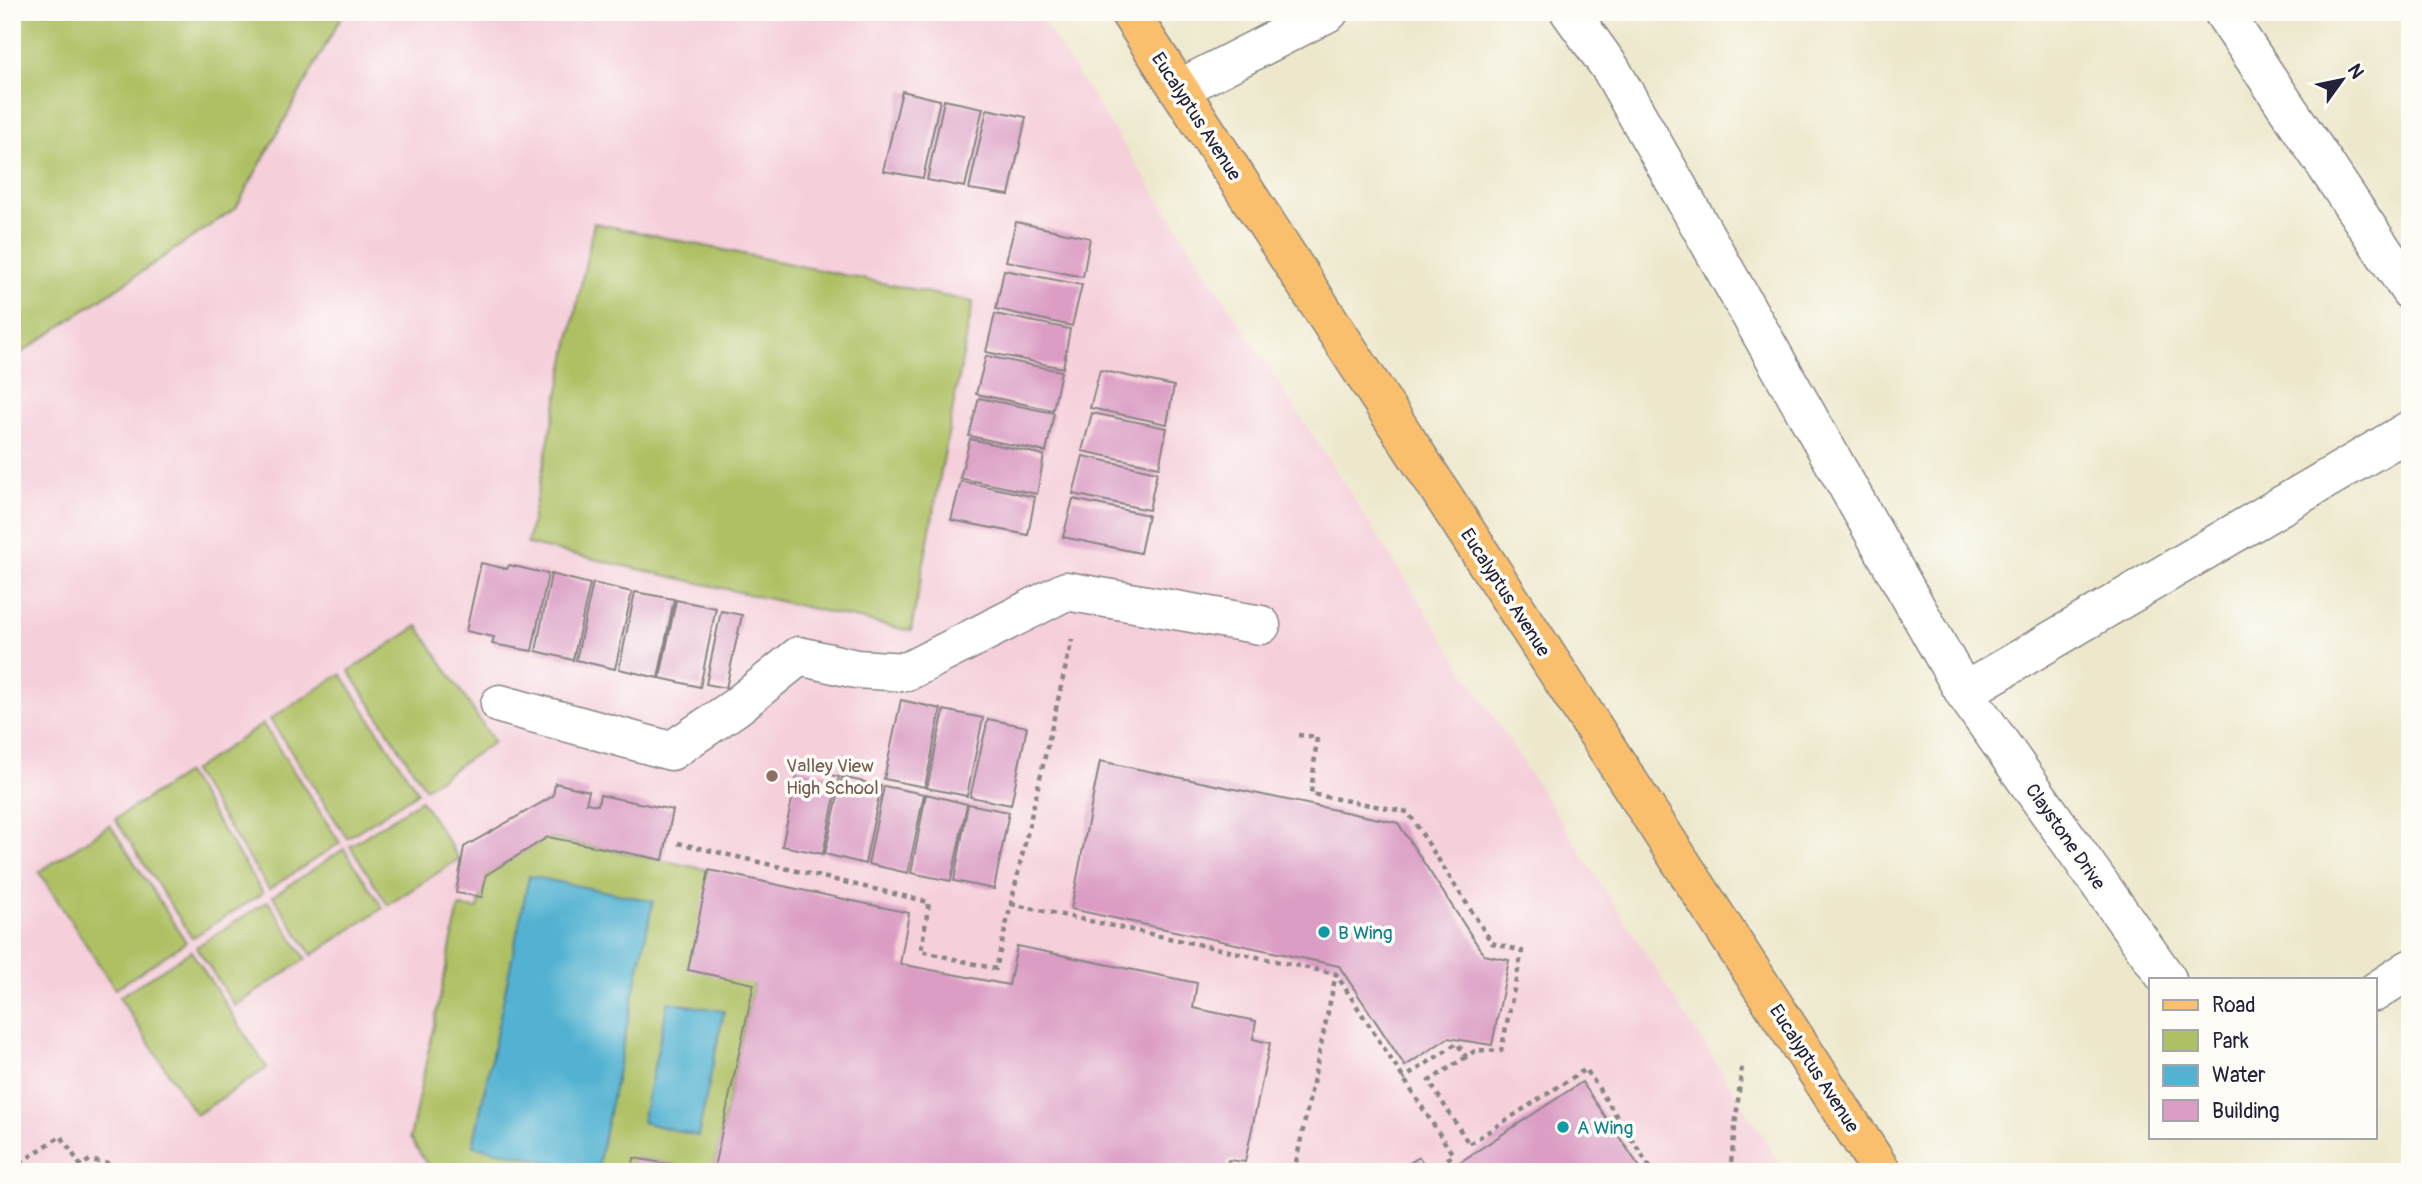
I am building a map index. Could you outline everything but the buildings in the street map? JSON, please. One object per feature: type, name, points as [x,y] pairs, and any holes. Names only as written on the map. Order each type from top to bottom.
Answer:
[{"type":"main road","name":"Eucalyptus Avenue","points":[[1129,12],[1882,1172]]},
{"type":"street","points":[[1179,89],[1329,12]]},
{"type":"street","name":"Claystone Drive","points":[[1570,12],[1611,69],[1964,692],[2166,978]]},
{"type":"street","points":[[2223,12],[2410,291]]},
{"type":"street","points":[[1964,692],[2410,430]]},
{"type":"street","points":[[500,704],[671,751],[736,707],[799,656],[856,669],[906,672],[1066,591],[1261,625]]},
{"type":"street","points":[[2376,991],[2410,969]]},
{"type":"path","points":[[678,843],[929,902],[921,951],[996,969],[1072,639]]},
{"type":"path","points":[[1297,735],[1317,737],[1311,794],[1408,812],[1492,943],[1522,951],[1502,1052],[1476,1050],[1429,1081],[1469,1144],[1586,1069],[1653,1172]]},
{"type":"path","points":[[12,890],[20,893]]},
{"type":"path","points":[[1011,904],[1336,974],[1453,1155],[1433,1170]]},
{"type":"path","points":[[1294,1172],[1336,974]]},
{"type":"path","points":[[1404,1079],[1457,1043],[1466,1057]]},
{"type":"path","points":[[1730,1172],[1742,1065]]},
{"type":"path","points":[[12,1168],[61,1136],[81,1166],[90,1160],[150,1172]]},
{"type":"shaded area","name":"Valley View High School","points":[[12,12],[1037,12],[1325,454],[1786,1172],[12,1172]]},
{"type":"green space","points":[[12,12],[344,12],[236,208],[12,359]]},
{"type":"green space","points":[[594,223],[973,302],[911,631],[527,544]]},
{"type":"green space","points":[[418,626],[494,742],[425,788],[349,671]]},
{"type":"green space","points":[[341,674],[418,792],[347,838],[270,719]]},
{"type":"green space","points":[[263,724],[340,843],[269,889],[192,771]]},
{"type":"green space","points":[[186,773],[263,893],[192,938],[115,819]]},
{"type":"green space","points":[[421,800],[459,859],[388,905],[350,846]]},
{"type":"green space","points":[[110,825],[186,942],[115,989],[39,872]]},
{"type":"green space","points":[[548,837],[709,870],[754,984],[713,1172],[634,1158],[631,1172],[432,1172],[410,1138],[459,907],[478,909],[486,875]]},
{"type":"green space","points":[[344,849],[383,908],[312,955],[273,896]]},
{"type":"green space","points":[[268,901],[306,959],[235,1006],[196,947]]},
{"type":"green space","points":[[191,951],[267,1068],[196,1115],[119,997]]},
{"type":"water","points":[[529,876],[653,901],[597,1171],[473,1146]]},
{"type":"water","points":[[668,1002],[724,1011],[698,1136],[642,1122]]},
{"type":"place","name":"Valley View High School","points":[[772,776]]},
{"type":"place","name":"B Wing","points":[[1324,932]]},
{"type":"place","name":"A Wing","points":[[1563,1127]]}]
